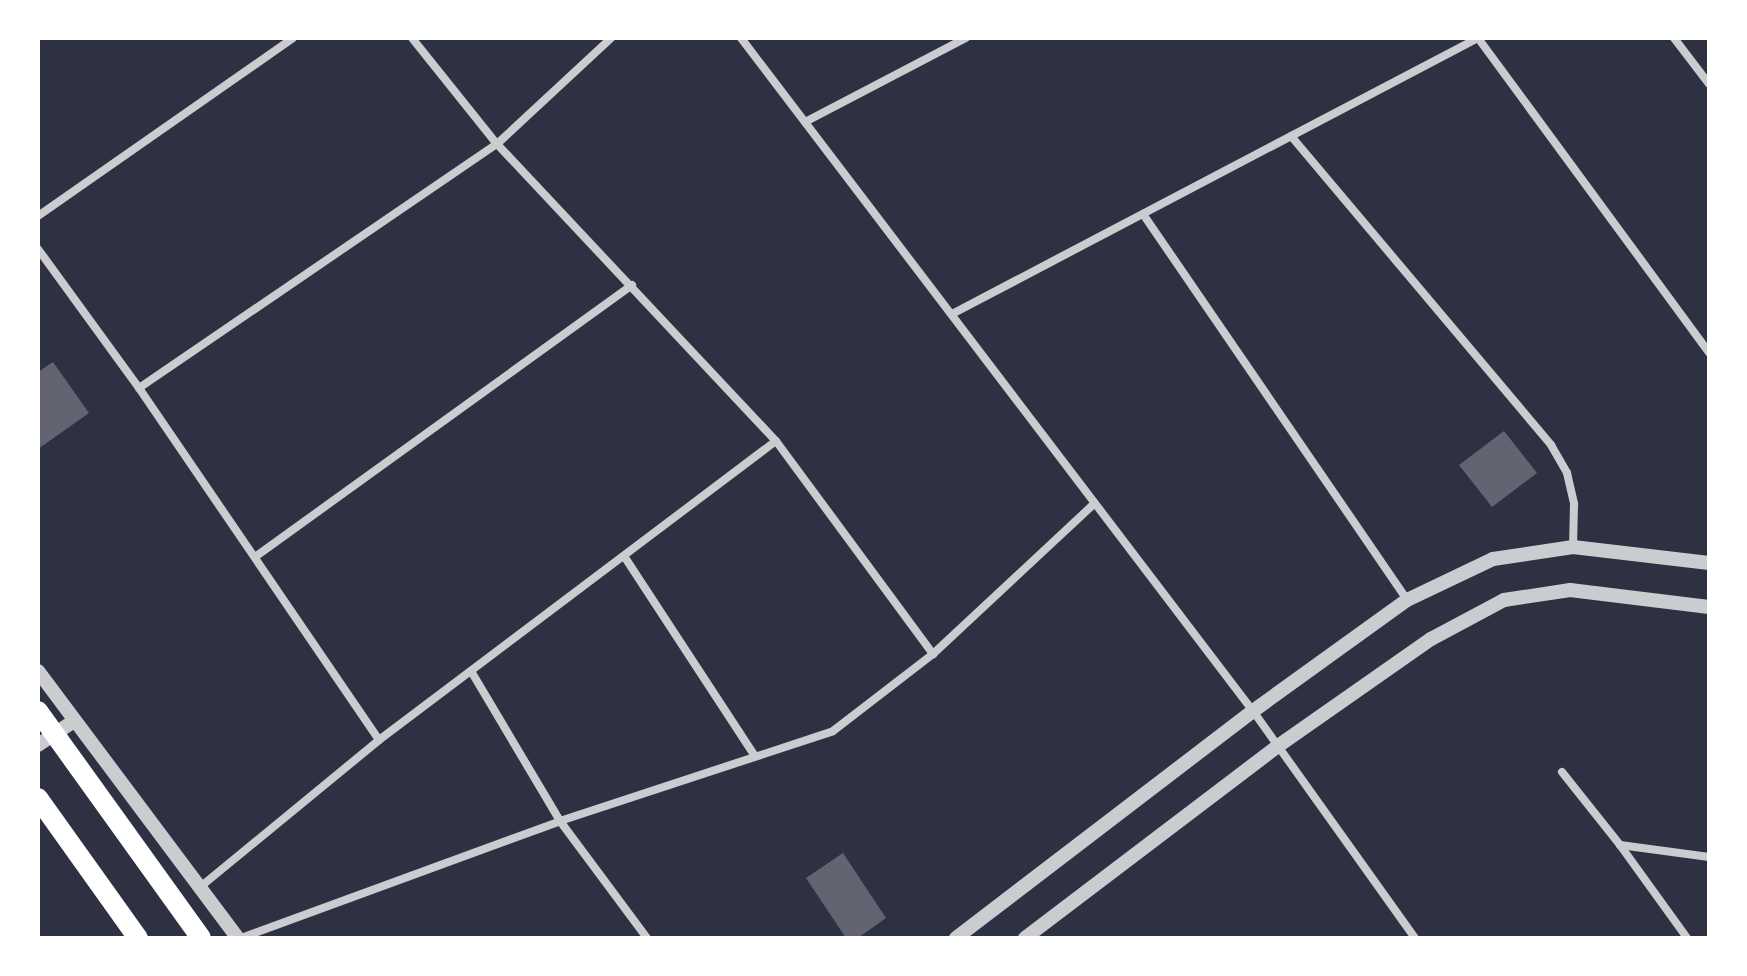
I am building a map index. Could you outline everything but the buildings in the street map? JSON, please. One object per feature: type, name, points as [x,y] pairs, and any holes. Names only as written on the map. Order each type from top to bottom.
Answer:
[{"type":"highway","points":[[38,711],[46,740],[201,938]]},
{"type":"highway","points":[[38,798],[138,938]]},
{"type":"street","points":[[38,216],[293,38]]},
{"type":"street","points":[[412,38],[497,144],[776,441],[933,654]]},
{"type":"street","points":[[139,388],[497,144],[611,38]]},
{"type":"street","points":[[741,38],[1253,711],[1415,938]]},
{"type":"street","points":[[805,122],[966,38]]},
{"type":"street","points":[[952,314],[1478,38],[1709,352]]},
{"type":"street","points":[[1674,38],[1709,84]]},
{"type":"street","points":[[1291,136],[1551,445],[1567,473],[1574,504],[1573,547]]},
{"type":"street","points":[[1143,214],[1407,600]]},
{"type":"street","points":[[38,249],[139,388],[379,740]]},
{"type":"street","points":[[255,557],[632,285]]},
{"type":"street","points":[[199,888],[379,740],[776,441]]},
{"type":"street","points":[[40,678],[240,938],[560,821],[833,731],[933,654],[1095,503]]},
{"type":"street","points":[[956,938],[1253,711],[1407,600],[1493,559],[1573,547],[1708,563],[1709,555]]},
{"type":"street","points":[[624,556],[755,756]]},
{"type":"street","points":[[1025,938],[1278,746],[1431,639],[1504,600],[1570,590],[1709,607]]},
{"type":"street","points":[[471,671],[560,821],[647,938]]},
{"type":"street","points":[[46,740],[74,721]]},
{"type":"street","points":[[1562,772],[1620,845],[1687,938]]},
{"type":"street","points":[[1620,845],[1709,857]]}]
